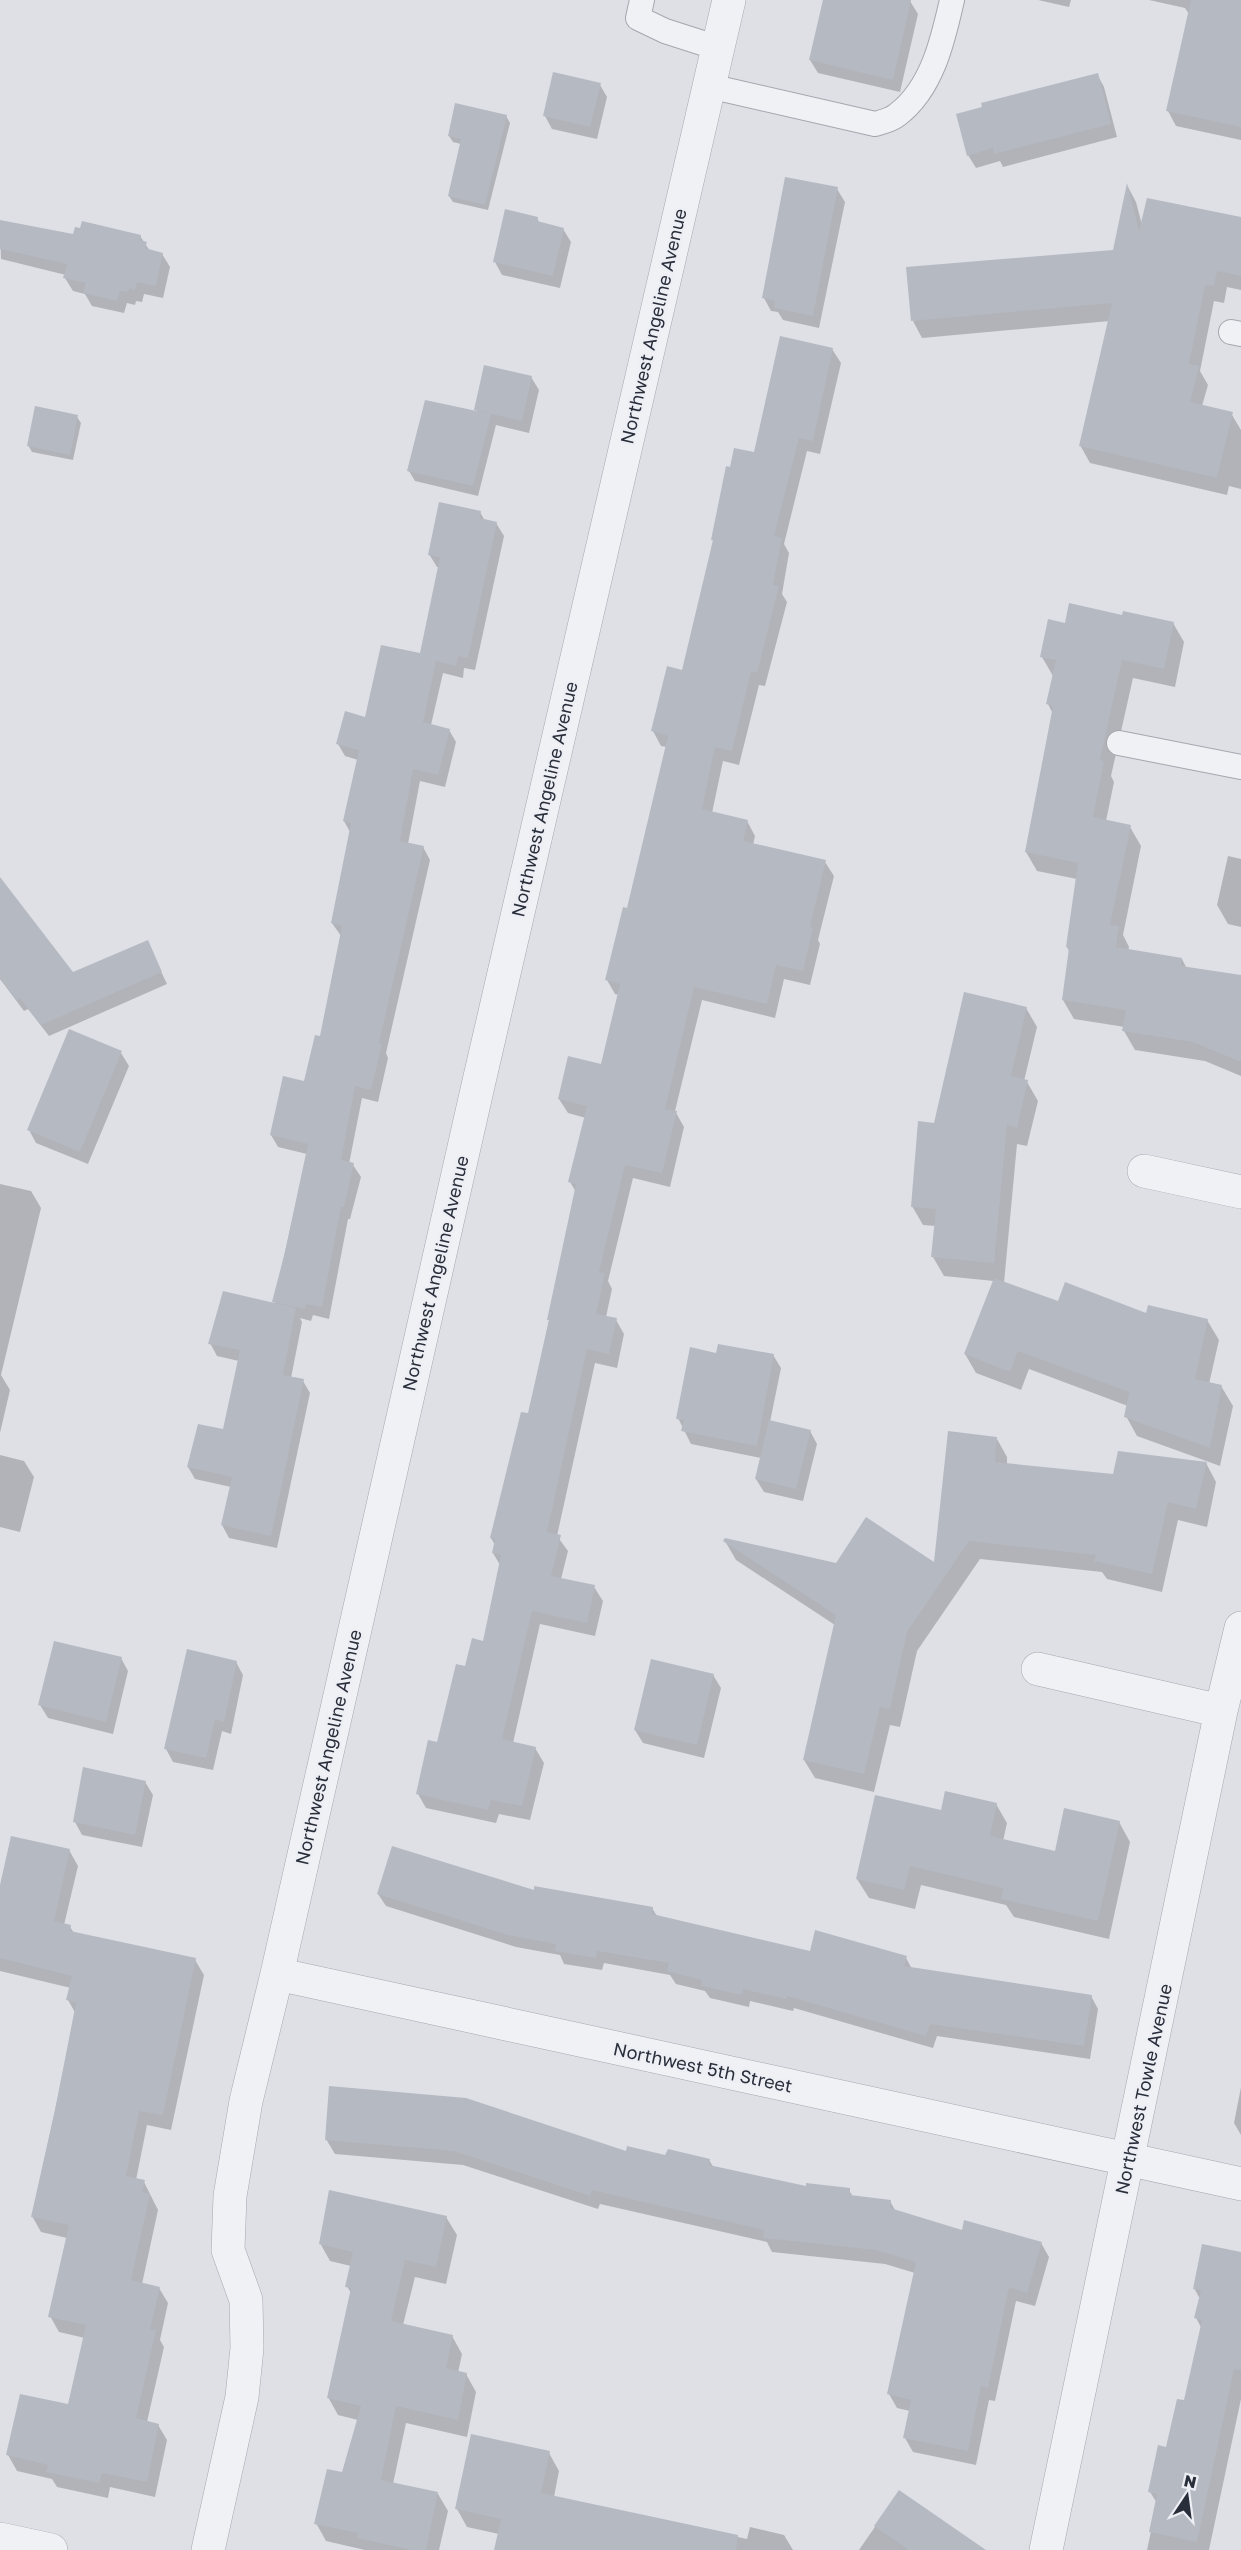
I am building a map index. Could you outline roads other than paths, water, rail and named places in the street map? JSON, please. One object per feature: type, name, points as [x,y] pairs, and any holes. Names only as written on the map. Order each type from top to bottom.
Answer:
[{"type":"street","name":"Northwest Angeline Avenue","points":[[208,2550],[242,2397],[248,2348],[246,2300],[228,2250],[230,2196],[246,2101],[729,0]]},
{"type":"street","points":[[1144,1170],[1241,1192]]},
{"type":"street","name":"Northwest Towle Avenue","points":[[1046,2550],[1221,1711],[1241,1628]]},
{"type":"street","points":[[1038,1669],[1221,1711]]},
{"type":"street","name":"Northwest 5th Street","points":[[277,1974],[1241,2184]]},
{"type":"street","points":[[0,2539],[51,2550]]},
{"type":"lane","points":[[642,0],[638,18],[665,31],[718,48]]},
{"type":"lane","points":[[709,86],[875,124],[896,116],[913,99],[932,71],[952,0]]},
{"type":"lane","points":[[1119,743],[1241,767]]}]
